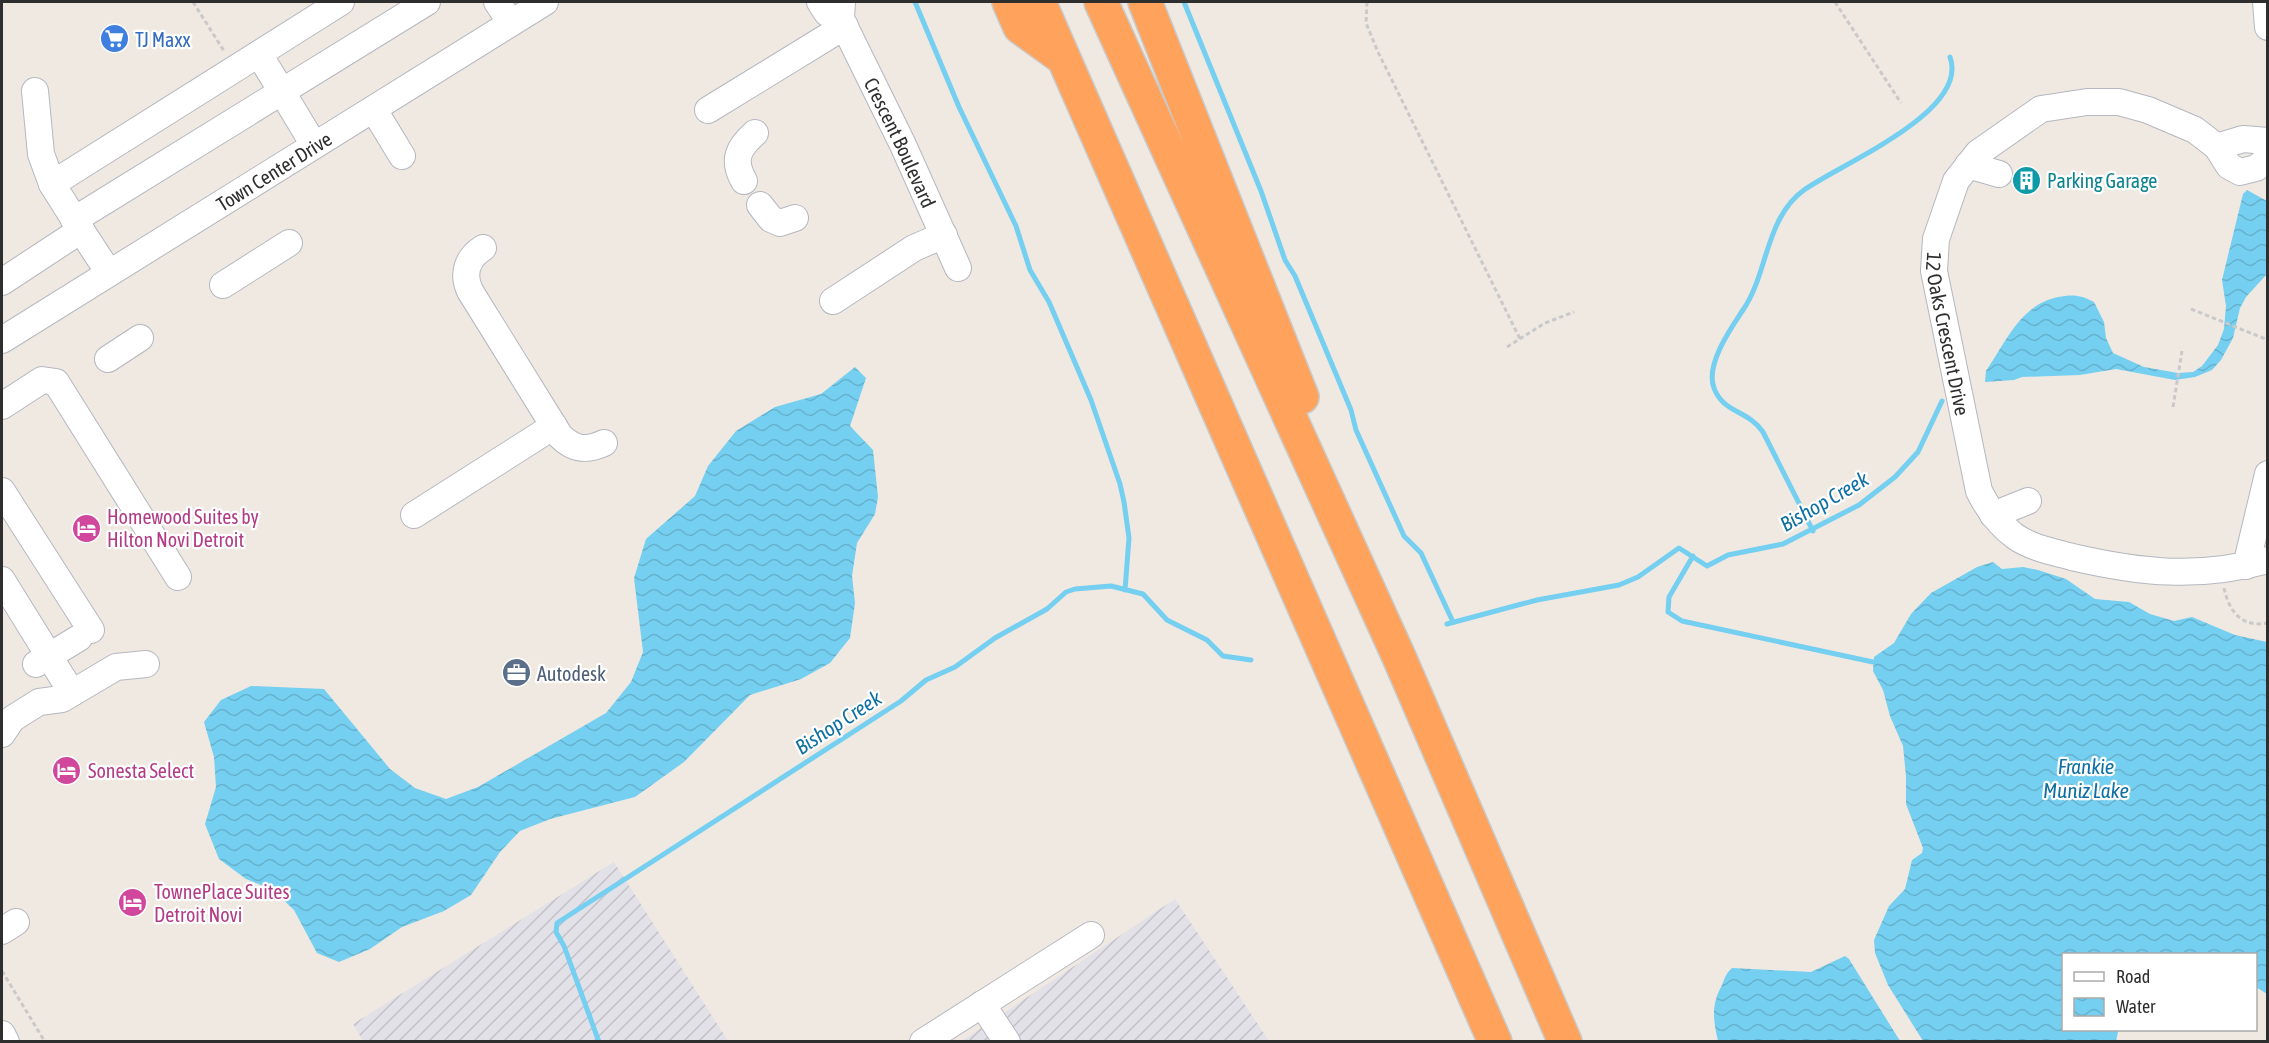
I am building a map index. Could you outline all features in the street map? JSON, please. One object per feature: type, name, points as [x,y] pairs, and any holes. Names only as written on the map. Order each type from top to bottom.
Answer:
[{"type":"highway","points":[[1009,2],[1020,27],[1063,58]]},
{"type":"highway","points":[[1039,2],[1495,1041]]},
{"type":"highway","points":[[1101,2],[1399,657],[1565,1041]]},
{"type":"highway","points":[[1145,2],[1283,344],[1399,657]]},
{"type":"street","points":[[52,184],[341,2]]},
{"type":"street","points":[[2,282],[78,225],[282,92],[427,2]]},
{"type":"street","points":[[496,2],[511,23]]},
{"type":"street","name":"Town Center Drive","points":[[2,340],[545,2]]},
{"type":"street","name":"Crescent Boulevard","points":[[820,2],[827,12],[843,15],[958,268]]},
{"type":"street","points":[[2266,2],[2268,27]]},
{"type":"street","points":[[708,110],[843,15]]},
{"type":"street","points":[[259,54],[314,146]]},
{"type":"street","points":[[35,91],[41,154],[52,184],[109,273]]},
{"type":"street","name":"12 Oaks Crescent Drive","points":[[2268,159],[2256,168],[2240,172],[2229,166],[2217,147],[2182,123],[2119,102],[2088,102],[2041,109],[1978,153],[1956,181],[1936,239],[1934,271],[1979,491],[1993,515],[2018,538],[2035,546],[2124,569],[2185,574],[2257,563],[2268,474]]},
{"type":"street","points":[[374,110],[402,156]]},
{"type":"street","points":[[744,181],[738,170],[736,159],[739,148],[755,132]]},
{"type":"street","points":[[2217,147],[2243,139],[2268,141]]},
{"type":"street","points":[[1968,165],[1999,174]]},
{"type":"street","points":[[760,205],[771,219],[780,223],[795,218]]},
{"type":"street","points":[[833,301],[914,248],[944,235]]},
{"type":"street","points":[[223,285],[289,243]]},
{"type":"street","points":[[483,248],[470,260],[466,282],[554,426],[568,444],[577,448],[587,449],[604,443]]},
{"type":"street","points":[[108,358],[140,338]]},
{"type":"street","points":[[2,406],[42,380],[56,382],[178,577]]},
{"type":"street","points":[[414,515],[554,426]]},
{"type":"street","points":[[2,492],[85,634],[43,660]]},
{"type":"street","points":[[1993,515],[2028,501]]},
{"type":"street","points":[[4,589],[43,660],[72,693]]},
{"type":"street","points":[[2,734],[12,719],[39,702],[62,699],[116,666],[146,664]]},
{"type":"street","points":[[923,1041],[1091,935]]},
{"type":"street","points":[[982,1004],[1006,1041]]},
{"type":"street","points":[[2,1034],[6,1041]]},
{"type":"path","points":[[193,2],[227,55]]},
{"type":"path","points":[[1368,2],[1366,23],[1378,52],[1520,339]]},
{"type":"path","points":[[1835,2],[1900,103]]},
{"type":"path","points":[[2192,309],[2268,340]]},
{"type":"path","points":[[1507,347],[1545,323],[1574,312]]},
{"type":"path","points":[[2172,407],[2182,351]]},
{"type":"path","points":[[2221,569],[2232,612],[2249,623],[2268,623]]},
{"type":"path","points":[[2,971],[45,1041]]},
{"type":"shaded area","points":[[614,862],[728,1041],[363,1041],[353,1024]]},
{"type":"shaded area","points":[[1175,899],[1269,1041],[960,1042]]},
{"type":"water","points":[[2247,190],[2267,201],[2267,274],[2246,297],[2240,308],[2233,338],[2221,360],[2212,370],[2195,377],[2175,380],[2116,369],[2080,375],[2022,377],[2014,380],[1985,382],[1986,371],[2024,316],[2045,301],[2068,296],[2077,296],[2094,302],[2104,322],[2106,338],[2113,353],[2144,367],[2178,373],[2193,372],[2202,366],[2218,345],[2224,329],[2226,306],[2222,280],[2243,194]]},
{"type":"water","points":[[855,367],[866,378],[850,426],[873,450],[878,497],[875,514],[857,543],[852,576],[855,603],[850,638],[830,663],[801,679],[750,695],[684,762],[635,797],[550,819],[520,831],[500,852],[471,895],[444,911],[402,927],[370,949],[339,962],[317,953],[294,910],[273,890],[246,879],[219,859],[205,824],[216,787],[214,757],[204,722],[221,700],[251,686],[324,689],[390,769],[415,788],[446,799],[478,787],[606,713],[631,682],[643,652],[634,578],[646,539],[695,496],[708,466],[736,431],[775,407],[821,394]]},
{"type":"water","name":"Frankie Muniz Lake","points":[[1993,562],[2002,569],[2023,567],[2038,570],[2066,579],[2095,599],[2129,602],[2150,614],[2174,621],[2192,617],[2235,635],[2267,642],[2267,994],[2257,988],[2257,953],[2062,953],[2062,1031],[2120,1031],[2116,1041],[1923,1041],[1888,985],[1875,953],[1874,940],[1889,906],[1905,889],[1912,860],[1922,853],[1923,848],[1906,804],[1903,746],[1890,716],[1883,690],[1873,671],[1874,657],[1894,643],[1911,614],[1931,593],[1977,567]]},
{"type":"water","points":[[1845,956],[1900,1041],[1718,1041],[1714,1019],[1715,1006],[1718,992],[1732,968],[1811,972]]},
{"type":"waterway","points":[[915,2],[959,107],[1016,226],[1030,270],[1049,302],[1091,400],[1124,502],[1129,538],[1125,590]]},
{"type":"waterway","points":[[1184,2],[1261,191],[1285,260],[1295,276],[1351,410],[1356,430],[1404,536],[1421,553],[1453,622]]},
{"type":"waterway","points":[[1813,531],[1763,432],[1750,419],[1723,402],[1718,396],[1712,379],[1716,358],[1751,296],[1774,231],[1791,202],[1804,190],[1871,151],[1922,116],[1941,97],[1951,77],[1950,57]]},
{"type":"waterway","name":"Bishop Creek","points":[[1447,624],[1537,600],[1619,585],[1638,577],[1679,548],[1707,566],[1728,555],[1783,544],[1859,505],[1895,477],[1918,452],[1942,401]]},
{"type":"waterway","points":[[1693,556],[1669,597],[1668,612],[1682,621],[1873,662]]},
{"type":"waterway","name":"Bishop Creek","points":[[599,1042],[564,946],[556,932],[557,923],[901,701],[926,680],[955,667],[995,638],[1047,609],[1066,592],[1111,586],[1143,594],[1167,620],[1207,640],[1223,656],[1251,660]]},
{"type":"place","name":"TJ Maxx","points":[[114,39]]},
{"type":"place","name":"Parking Garage","points":[[2026,180]]},
{"type":"place","name":"Homewood Suites by Hilton Novi Detroit","points":[[86,528]]},
{"type":"place","name":"Autodesk","points":[[516,673]]},
{"type":"place","name":"Sonesta Select","points":[[67,770]]},
{"type":"place","name":"TownePlace Suites Detroit Novi","points":[[133,902]]}]
